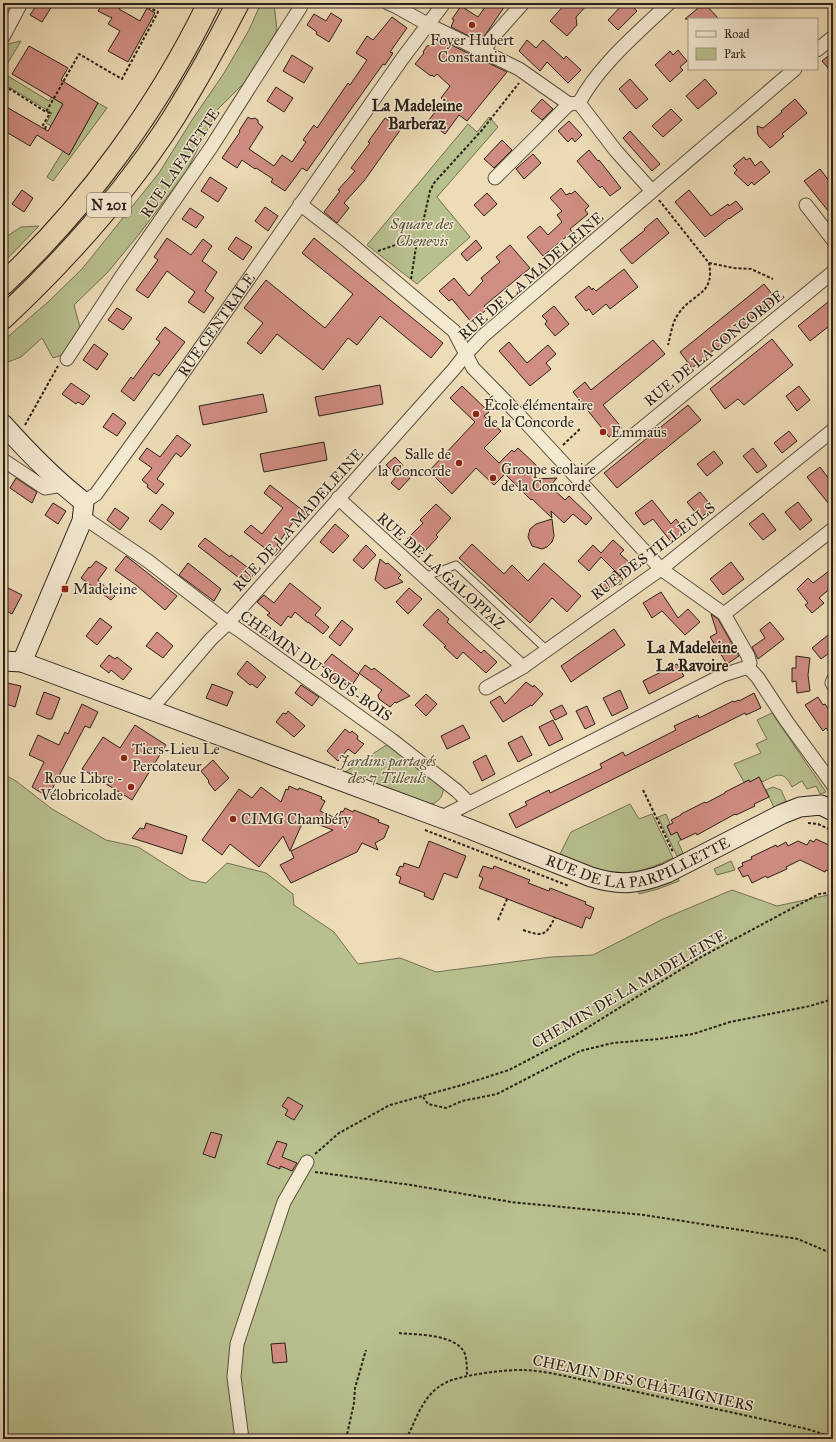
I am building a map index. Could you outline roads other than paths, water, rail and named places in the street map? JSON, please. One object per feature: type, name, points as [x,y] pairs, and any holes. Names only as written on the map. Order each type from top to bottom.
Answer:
[{"type":"highway","name":"N 201","points":[[3,284],[62,223],[102,175],[124,145],[179,61],[209,3]]},
{"type":"highway","name":"N 201","points":[[3,318],[62,260],[143,162],[174,118],[238,3]]},
{"type":"street","points":[[3,37],[20,3]]},
{"type":"street","name":"RUE LAFAYETTE","points":[[67,360],[119,280],[212,146],[302,3]]},
{"type":"street","points":[[388,3],[519,69],[574,103],[652,191]]},
{"type":"street","name":"RUE CENTRALE","points":[[22,662],[83,509],[96,494],[170,393],[402,58],[429,25],[444,3]]},
{"type":"street","points":[[484,51],[492,38],[523,3]]},
{"type":"street","points":[[495,178],[574,103],[606,66],[669,3]]},
{"type":"street","points":[[818,49],[833,37]]},
{"type":"street","name":"RUE DE LA MADELEINE","points":[[151,709],[211,639],[228,623],[465,355],[484,336],[794,70]]},
{"type":"street","points":[[300,204],[345,239],[454,331],[473,368],[661,569],[724,614],[748,656],[750,663],[748,667]]},
{"type":"street","points":[[806,205],[833,240]]},
{"type":"street","name":"RUE DE LA CONCORDE","points":[[579,480],[833,272]]},
{"type":"street","points":[[3,424],[83,509]]},
{"type":"street","name":"RUE DES TILLEULS","points":[[486,688],[523,667],[661,569],[833,430]]},
{"type":"street","points":[[3,460],[45,488],[62,485]]},
{"type":"street","name":"RUE DE LA GALOPPAZ","points":[[338,498],[523,667]]},
{"type":"street","name":"CHEMIN DU SOUS-BOIS","points":[[83,509],[228,623],[246,634],[438,775],[458,791],[469,803]]},
{"type":"street","points":[[724,614],[833,529]]},
{"type":"street","name":"RUE DE LA PARPILLETTE","points":[[3,661],[22,662],[151,709],[440,818],[591,877],[608,882],[634,883],[667,873],[790,810],[800,807],[826,810]]},
{"type":"street","points":[[748,667],[758,678],[787,722],[833,785]]},
{"type":"street","points":[[440,818],[724,675],[748,667]]},
{"type":"street","points":[[833,680],[833,685]]},
{"type":"street","points":[[242,1439],[234,1377],[237,1344],[284,1202],[304,1166]]},
{"type":"lane","points":[[424,577],[456,565],[547,650]]},
{"type":"place","name":"Foyer Hubert Constantin","points":[[472,25]]},
{"type":"place","name":"École élémentaire de la Concorde","points":[[476,414]]},
{"type":"place","name":"Emmaüs","points":[[603,432]]},
{"type":"place","name":"Salle de la Concorde","points":[[459,463]]},
{"type":"place","name":"Groupe scolaire de la Concorde","points":[[493,478]]},
{"type":"place","name":"Madeleine","points":[[65,589]]},
{"type":"place","name":"Tiers-Lieu Le Percolateur","points":[[124,758]]},
{"type":"place","name":"Roue Libre - Vélobricolade","points":[[131,787]]},
{"type":"place","name":"CIMG Chambéry","points":[[233,819]]},
{"type":"district","name":"La Madeleine Barberaz","points":[[417,114]]},
{"type":"district","name":"La Madeleine La Ravoire","points":[[692,656]]},
{"type":"park label","name":"Square des Chenevis","points":[[422,232]]},
{"type":"park label","name":"Jardins partagés des 7 Tilleuls","points":[[387,770]]}]
